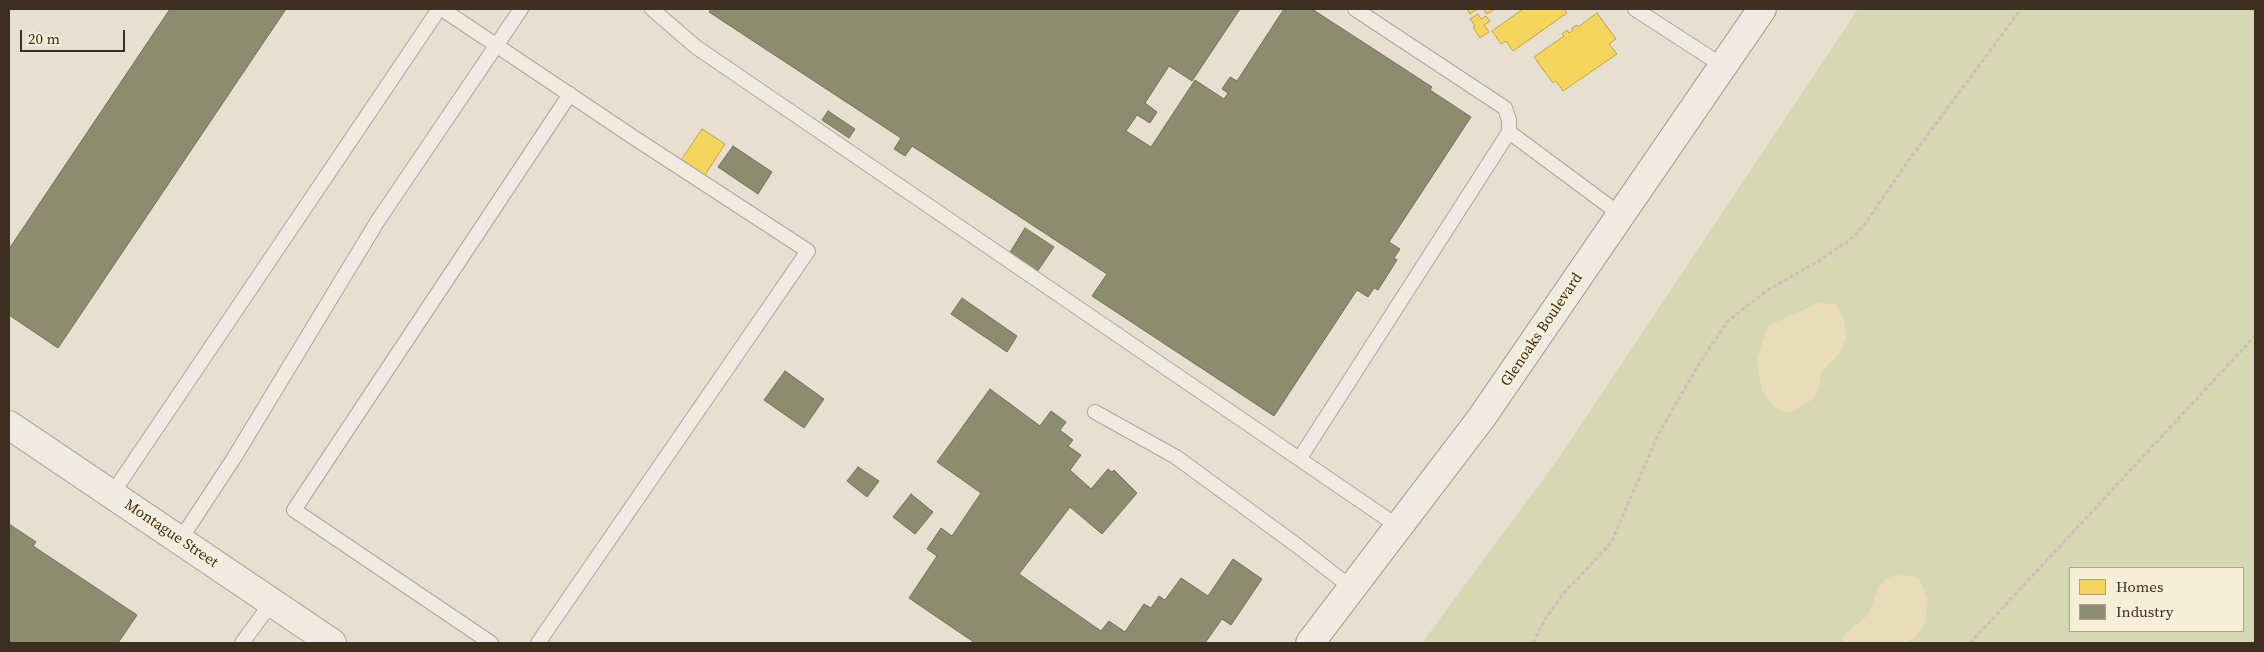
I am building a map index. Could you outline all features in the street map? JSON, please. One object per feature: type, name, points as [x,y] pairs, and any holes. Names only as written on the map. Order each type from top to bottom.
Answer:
[{"type":"main road","name":"Glenoaks Boulevard","points":[[1310,643],[1482,417],[1762,9]]},
{"type":"main road","name":"Montague Street","points":[[9,425],[332,643]]},
{"type":"lane","points":[[112,494],[441,9],[808,251],[538,643]]},
{"type":"lane","points":[[180,540],[234,458],[377,222],[521,9]]},
{"type":"lane","points":[[652,9],[696,47],[1399,527]]},
{"type":"lane","points":[[1300,458],[1509,132],[1509,120],[1504,108],[1355,9]]},
{"type":"lane","points":[[1635,9],[1723,66]]},
{"type":"lane","points":[[491,643],[294,510],[570,94]]},
{"type":"lane","points":[[1509,132],[1621,215]]},
{"type":"lane","points":[[1095,412],[1176,457],[1352,588]]},
{"type":"lane","points":[[242,643],[272,602]]},
{"type":"path","points":[[1533,643],[1545,619],[1563,594],[1611,543],[1659,432],[1726,322],[1766,291],[1817,262],[1854,237],[1868,221],[1906,164],[2021,9]]},
{"type":"path","points":[[1970,643],[2255,336]]},
{"type":"green space","points":[[1858,9],[2255,9],[2255,643],[1422,643],[1558,459]]},
{"type":"sand","points":[[1819,303],[1836,304],[1844,319],[1846,338],[1840,353],[1821,372],[1820,384],[1815,398],[1791,412],[1781,411],[1771,403],[1762,391],[1757,361],[1763,340],[1769,325]]},
{"type":"sand","points":[[1893,575],[1911,576],[1919,580],[1928,602],[1924,627],[1916,636],[1904,643],[1843,643],[1844,635],[1868,615],[1880,584]]},
{"type":"building: Homes","points":[[1467,9],[1478,9],[1470,14]]},
{"type":"building: Homes","points":[[1483,9],[1495,9],[1487,14]]},
{"type":"building: Homes","points":[[1523,9],[1564,9],[1567,13],[1513,51],[1506,41],[1501,44],[1492,31]]},
{"type":"building: Homes","points":[[1597,13],[1616,39],[1609,44],[1617,54],[1563,91],[1556,81],[1553,83],[1534,57],[1564,36],[1562,34],[1567,30],[1569,33],[1573,30],[1572,28],[1577,25],[1578,27]]},
{"type":"building: Homes","points":[[1478,14],[1481,19],[1486,16],[1490,21],[1484,25],[1489,32],[1480,38],[1470,19]]},
{"type":"building: Homes","points":[[702,129],[725,144],[703,178],[679,163]]},
{"type":"building: Industry","points":[[170,9],[286,9],[58,348],[9,315],[9,249]]},
{"type":"building: Industry","points":[[711,9],[1240,9],[1192,81],[1169,66],[1145,103],[1157,112],[1150,123],[1137,115],[1126,131],[1151,147],[1195,80],[1224,99],[1228,93],[1222,89],[1230,77],[1237,81],[1284,9],[1312,9],[1432,87],[1430,90],[1471,117],[1389,242],[1400,249],[1394,258],[1397,260],[1378,290],[1374,288],[1368,297],[1357,290],[1274,416],[1092,296],[1107,274],[912,146],[905,156],[894,149],[901,138],[709,12]]},
{"type":"building: Industry","points":[[828,111],[855,129],[849,138],[822,120]]},
{"type":"building: Industry","points":[[733,146],[772,172],[758,194],[718,167]]},
{"type":"building: Industry","points":[[1025,228],[1054,247],[1037,272],[1009,254]]},
{"type":"building: Industry","points":[[962,298],[1017,336],[1007,352],[951,314]]},
{"type":"building: Industry","points":[[785,371],[824,399],[804,428],[764,400]]},
{"type":"building: Industry","points":[[990,389],[1040,426],[1051,411],[1066,422],[1060,430],[1073,440],[1068,446],[1081,455],[1070,470],[1091,489],[1108,469],[1112,472],[1114,470],[1137,493],[1102,534],[1070,507],[1019,574],[1101,631],[1109,621],[1125,632],[1144,604],[1151,608],[1159,596],[1165,600],[1181,578],[1208,596],[1233,559],[1262,579],[1231,625],[1222,619],[1205,643],[975,643],[909,598],[937,556],[927,549],[941,528],[952,536],[981,493],[937,462]]},
{"type":"building: Industry","points":[[858,467],[879,481],[867,497],[847,481]]},
{"type":"building: Industry","points":[[911,494],[933,512],[915,534],[893,517]]},
{"type":"building: Industry","points":[[9,524],[36,542],[33,546],[137,615],[118,643],[9,643]]}]
